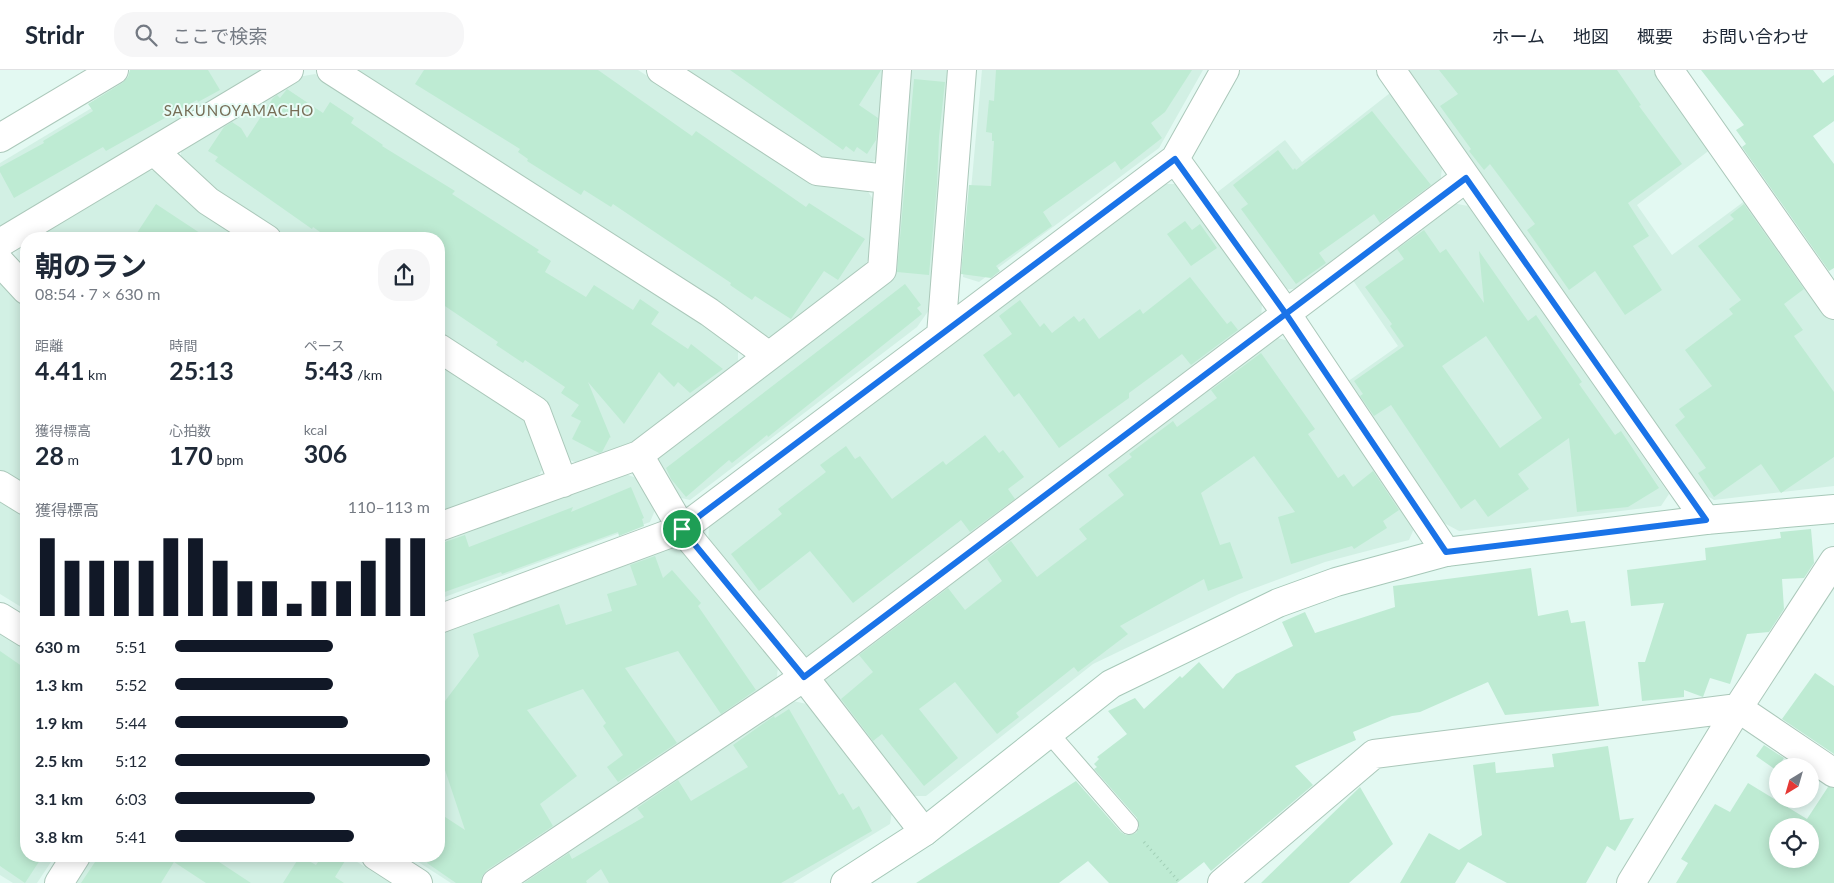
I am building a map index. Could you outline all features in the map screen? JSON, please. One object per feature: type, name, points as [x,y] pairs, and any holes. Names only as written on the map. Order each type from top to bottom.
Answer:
[{"type":"street","points":[[0,138],[114,70]]},
{"type":"street","points":[[0,243],[289,70]]},
{"type":"street","points":[[331,70],[709,312],[770,356]]},
{"type":"street","points":[[661,70],[817,171],[887,179]]},
{"type":"street","points":[[445,525],[639,455],[882,270],[887,179],[897,70]]},
{"type":"street","points":[[941,335],[962,70]]},
{"type":"street","points":[[445,617],[682,529],[1175,159],[1225,70]]},
{"type":"street","points":[[1391,70],[1706,520]]},
{"type":"street","points":[[1669,70],[1834,305]]},
{"type":"street","points":[[154,151],[208,201],[256,232]]},
{"type":"street","points":[[1175,159],[1286,314],[1446,552]]},
{"type":"street","points":[[496,883],[804,677],[1466,178]]},
{"type":"street","points":[[0,262],[20,284]]},
{"type":"street","points":[[445,352],[536,411],[563,483]]},
{"type":"street","points":[[639,455],[682,529],[804,677],[924,832]]},
{"type":"street","points":[[0,485],[20,497]]},
{"type":"street","points":[[845,883],[924,832],[1111,684],[1278,603],[1336,582],[1446,552],[1706,520],[1834,509]]},
{"type":"street","points":[[1631,883],[1738,708],[1834,561]]},
{"type":"street","points":[[0,617],[20,629]]},
{"type":"street","points":[[1222,883],[1374,754],[1738,708],[1834,773]]},
{"type":"street","points":[[59,883],[72,862]]},
{"type":"street","points":[[385,862],[418,883]]},
{"type":"lane","points":[[1048,732],[1129,825]]},
{"type":"path","points":[[1129,825],[1180,883]]},
{"type":"shaded area","points":[[155,70],[264,70],[0,229],[0,163]]},
{"type":"shaded area","points":[[352,70],[638,70],[818,185],[867,190],[876,204],[870,257],[861,271],[776,337],[759,336]]},
{"type":"shaded area","points":[[679,70],[886,70],[878,157],[867,167],[825,163]]},
{"type":"shaded area","points":[[910,70],[951,70],[929,310],[917,327],[690,500],[677,497],[657,466],[660,453],[891,276]]},
{"type":"shaded area","points":[[982,70],[1203,70],[1159,148],[979,282],[963,277]]},
{"type":"shaded area","points":[[1409,70],[1661,70],[1715,146],[1637,205],[1672,255],[1750,197],[1834,316],[1834,486],[1714,500],[1706,495]]},
{"type":"shaded area","points":[[315,74],[695,316],[738,348],[738,364],[632,445],[580,464],[565,458],[445,341],[445,232],[277,232],[212,191],[181,161],[181,146],[298,77]]},
{"type":"shaded area","points":[[1390,93],[1442,168],[1440,184],[1302,288],[1282,290],[1215,194],[1285,140],[1302,162]]},
{"type":"shaded area","points":[[144,170],[160,171],[238,232],[40,232]]},
{"type":"shaded area","points":[[1162,184],[1180,184],[1262,303],[1261,320],[814,657],[798,656],[708,542],[709,526]]},
{"type":"shaded area","points":[[1452,203],[1468,206],[1669,494],[1661,506],[1459,531],[1444,523],[1347,382],[1398,346],[1352,279]]},
{"type":"shaded area","points":[[0,282],[20,301],[20,485],[0,472]]},
{"type":"shaded area","points":[[1274,337],[1289,341],[1416,524],[1409,540],[1325,562],[1239,594],[1093,664],[926,796],[910,796],[825,689],[826,676]]},
{"type":"shaded area","points":[[445,366],[526,418],[545,465],[536,480],[445,513]]},
{"type":"shaded area","points":[[623,473],[639,479],[655,510],[650,522],[445,597],[445,537]]},
{"type":"shaded area","points":[[0,498],[20,511],[20,606],[0,594]]},
{"type":"shaded area","points":[[671,547],[686,552],[778,667],[776,684],[474,883],[451,883],[418,862],[445,862],[445,630]]},
{"type":"shaded area","points":[[0,632],[20,645],[20,862],[51,862],[37,883],[13,883],[0,875]]},
{"type":"shaded area","points":[[793,701],[807,704],[892,812],[890,824],[793,883],[517,883]]},
{"type":"shaded area","points":[[89,862],[357,862],[390,883],[76,883]]},
{"type":"building","points":[[130,70],[208,70],[220,90],[198,102],[197,100],[106,151],[103,147],[14,198],[0,172],[0,167],[44,143],[43,141],[93,111],[88,104],[122,83],[128,77]]},
{"type":"building","points":[[424,70],[598,70],[692,136],[696,131],[806,207],[809,203],[865,239],[838,280],[824,271],[791,319],[755,296],[752,300],[730,285],[731,283],[613,204],[611,207],[584,190],[581,195],[527,161],[528,159],[518,152],[520,149],[415,84]]},
{"type":"building","points":[[730,70],[881,70],[859,105],[878,118],[876,140],[867,154],[857,147],[854,152],[846,146],[843,150]]},
{"type":"building","points":[[996,70],[1192,70],[1165,112],[1151,123],[1162,138],[1121,170],[1115,161],[1043,212],[1052,226],[996,266],[1000,271],[991,278],[961,274],[969,185],[991,186],[994,141],[992,141],[992,133],[986,132],[989,100],[994,101]]},
{"type":"building","points":[[1439,70],[1617,70],[1641,105],[1639,106],[1682,164],[1628,203],[1649,236],[1633,246],[1662,290],[1625,315],[1595,271],[1569,290],[1527,230],[1535,224],[1490,164],[1484,170],[1469,151],[1471,149],[1440,106],[1458,94]]},
{"type":"building","points":[[1701,70],[1813,70],[1823,83],[1834,75],[1834,121],[1813,136],[1834,164],[1834,268],[1829,271],[1742,147],[1746,144],[1736,130],[1744,125]]},
{"type":"building","points":[[914,79],[945,82],[929,275],[897,272]]},
{"type":"building","points":[[287,89],[323,113],[330,102],[354,118],[351,123],[382,146],[455,191],[452,194],[539,250],[537,252],[551,261],[545,272],[586,297],[594,285],[633,310],[640,299],[659,312],[651,324],[688,349],[691,344],[723,369],[690,393],[678,382],[674,387],[659,372],[624,424],[588,382],[611,438],[602,452],[599,453],[572,439],[581,421],[571,416],[579,405],[561,393],[565,387],[525,360],[523,363],[496,345],[498,342],[445,306],[445,232],[320,232],[313,227],[312,229],[215,161],[218,157],[208,151],[224,127],[232,122],[241,128],[247,138],[273,98],[277,95],[280,98]]},
{"type":"building","points":[[1372,111],[1431,185],[1380,223],[1374,214],[1319,253],[1326,263],[1296,284],[1241,209],[1248,204],[1233,185],[1278,150],[1293,170],[1295,168],[1296,170]]},
{"type":"building","points":[[156,204],[198,232],[138,232]]},
{"type":"building","points":[[1744,204],[1804,289],[1784,304],[1803,330],[1794,336],[1834,392],[1834,457],[1781,493],[1761,464],[1714,497],[1698,473],[1706,468],[1675,425],[1685,417],[1679,409],[1712,386],[1685,350],[1733,314],[1729,309],[1741,300],[1698,246],[1734,219],[1730,215]]},
{"type":"building","points":[[1185,221],[1192,230],[1200,224],[1217,248],[1191,266],[1167,234]]},
{"type":"building","points":[[1424,230],[1440,253],[1446,249],[1484,303],[1479,251],[1528,321],[1536,315],[1582,382],[1579,384],[1615,435],[1621,431],[1659,488],[1628,507],[1577,512],[1569,438],[1518,474],[1529,489],[1488,517],[1475,499],[1461,509],[1391,405],[1374,416],[1360,396],[1363,394],[1354,381],[1404,346],[1390,326],[1392,324],[1365,287],[1404,259],[1397,249]],"holes":[[[1486,336],[1542,418],[1500,448],[1442,366]]]},
{"type":"building","points":[[1190,277],[1227,324],[1231,321],[1238,330],[1191,365],[1182,354],[1129,393],[1129,398],[1059,448],[1019,393],[1014,397],[983,355],[1012,334],[999,316],[1020,300],[1040,327],[1044,323],[1052,333],[1074,316],[1079,322],[1084,318],[1099,339],[1140,309],[1143,314]]},
{"type":"building","points":[[905,284],[921,305],[917,308],[922,314],[768,437],[767,435],[732,463],[729,460],[686,497],[671,479],[666,468]]},
{"type":"building","points":[[1261,353],[1315,429],[1308,434],[1338,478],[1344,474],[1353,487],[1373,471],[1399,510],[1383,521],[1387,528],[1354,549],[1352,546],[1291,564],[1278,517],[1295,512],[1254,456],[1201,493],[1220,545],[1230,542],[1243,578],[1208,591],[1204,579],[1120,626],[1128,634],[1078,672],[1074,667],[1016,713],[1019,717],[997,734],[955,682],[919,709],[958,758],[924,786],[882,734],[873,741],[841,699],[873,672],[859,655],[948,588],[965,610],[1002,581],[987,559],[1011,541],[1037,577],[1087,539],[1079,529],[1124,495],[1108,475],[1132,457],[1129,454],[1173,421],[1177,427],[1217,398],[1211,390]]},
{"type":"building","points":[[985,435],[999,453],[1003,450],[1024,477],[1008,489],[1015,499],[970,532],[961,520],[853,603],[810,551],[759,591],[731,554],[782,514],[778,509],[826,472],[820,465],[846,446],[855,459],[860,456],[892,499],[943,461],[946,465]]},
{"type":"building","points":[[631,487],[644,518],[642,519],[644,526],[619,536],[618,532],[502,574],[501,572],[445,592],[445,542],[465,535],[469,547],[573,507],[571,512]]},
{"type":"building","points":[[1811,529],[1814,563],[1804,578],[1782,579],[1784,609],[1769,632],[1747,634],[1730,684],[1710,678],[1703,697],[1684,690],[1684,697],[1642,701],[1638,662],[1645,662],[1664,603],[1631,606],[1627,570],[1706,560],[1705,548],[1781,538],[1780,532]]},
{"type":"building","points":[[655,556],[663,578],[672,570],[701,603],[698,606],[756,690],[721,714],[678,651],[625,668],[677,743],[618,782],[607,767],[623,755],[603,726],[606,723],[583,689],[527,710],[577,776],[540,804],[553,826],[487,870],[482,876],[481,883],[456,883],[427,863],[445,862],[445,817],[465,830],[445,770],[445,701],[479,656],[473,634],[559,604],[566,625],[612,611],[607,594],[637,585],[630,565]]},
{"type":"building","points":[[1531,568],[1538,616],[1568,610],[1571,623],[1585,621],[1599,706],[1505,715],[1488,682],[1420,712],[1392,716],[1353,732],[1356,740],[1295,766],[1313,785],[1211,871],[1204,862],[1177,883],[1109,883],[1088,861],[1059,883],[916,883],[1076,781],[1121,832],[1126,835],[1136,833],[1139,828],[1137,818],[1094,769],[1097,767],[1094,764],[1099,759],[1097,757],[1127,734],[1108,711],[1135,698],[1144,709],[1180,676],[1182,678],[1199,662],[1223,689],[1236,674],[1293,646],[1282,622],[1305,612],[1315,633],[1395,607],[1393,586]]},
{"type":"building","points":[[0,651],[20,665],[20,862],[39,862],[25,883],[0,866]]},
{"type":"building","points":[[1815,673],[1834,686],[1834,754],[1782,719]]},
{"type":"building","points":[[789,709],[839,795],[843,793],[853,810],[859,806],[872,831],[781,883],[609,883],[601,869],[586,881],[587,883],[524,883],[569,853],[572,859],[644,817],[637,808],[678,780],[691,801],[748,767],[733,745],[774,716],[775,718]]},
{"type":"building","points":[[1764,745],[1784,758],[1769,758],[1769,765],[1756,756]]},
{"type":"building","points":[[1608,746],[1620,820],[1634,818],[1615,851],[1607,846],[1586,883],[1507,883],[1468,862],[1455,883],[1400,883],[1429,833],[1459,850],[1482,835],[1473,765],[1495,762],[1496,773],[1554,767],[1552,754]]},
{"type":"building","points":[[1748,783],[1769,796],[1769,808],[1789,808],[1805,818],[1769,818],[1769,868],[1819,868],[1819,818],[1808,818],[1814,808],[1819,808],[1819,801],[1828,787],[1834,788],[1834,883],[1676,883],[1688,863],[1681,859],[1715,804],[1730,812]]},
{"type":"building","points":[[1360,787],[1393,844],[1349,883],[1261,883]]},
{"type":"building","points":[[95,862],[174,862],[161,883],[81,883]]},
{"type":"building","points":[[174,862],[219,862],[251,883],[206,883]]},
{"type":"building","points":[[296,862],[311,862],[316,865],[318,862],[344,862],[335,877],[344,883],[283,883]]},
{"type":"district","name":"SAKUNOYAMACHO","points":[[239,111]]},
{"type":"route","points":[[682,529],[804,677],[1286,314],[1466,178],[1706,520],[1446,552],[1286,314],[1175,159],[682,529]]}]
